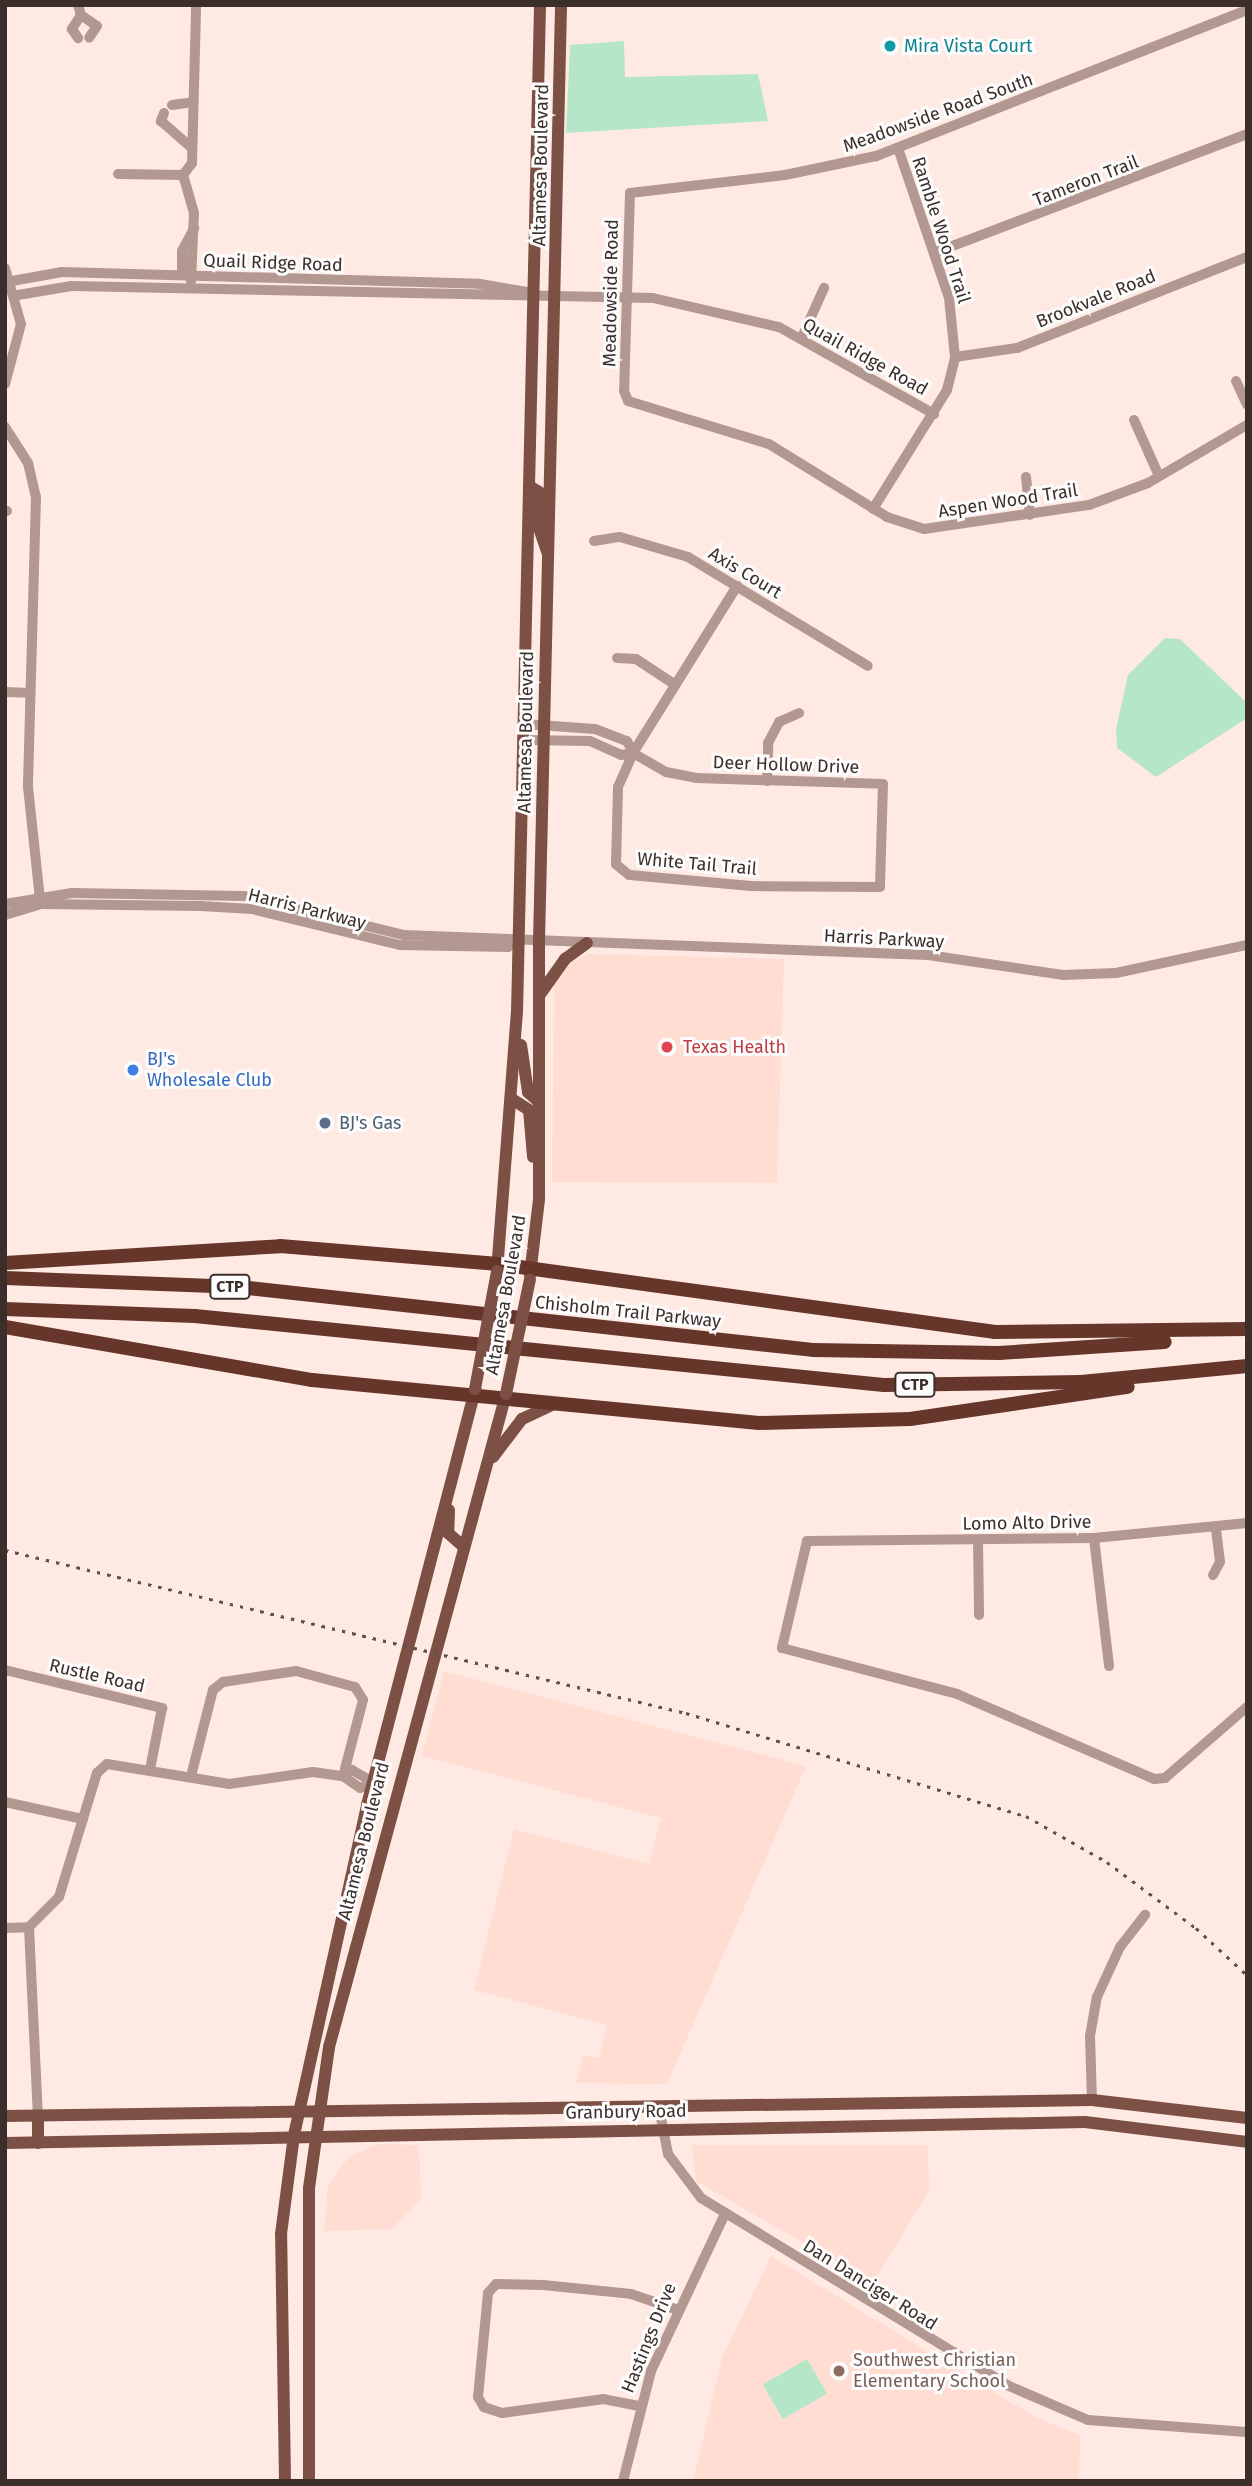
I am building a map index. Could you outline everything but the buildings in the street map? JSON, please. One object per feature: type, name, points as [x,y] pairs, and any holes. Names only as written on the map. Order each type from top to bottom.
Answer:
[{"type":"highway","points":[[5,1263],[280,1246],[498,1268],[995,1332],[1247,1331]]},
{"type":"highway","name":"Chisholm Trail Parkway","points":[[5,1278],[206,1284],[865,1352],[1059,1350],[1247,1331]]},
{"type":"highway","name":"CTP","points":[[5,1309],[195,1316],[851,1383],[1048,1384],[1247,1366]]},
{"type":"highway","points":[[5,1327],[284,1376],[474,1394],[550,1406],[759,1423],[874,1422],[1044,1403],[1219,1370]]},
{"type":"main road","name":"Altamesa Boulevard","points":[[285,2481],[281,2234],[293,2135],[373,1782],[474,1394],[498,1268],[516,1035],[516,940],[524,740],[540,5]]},
{"type":"main road","name":"Altamesa Boulevard","points":[[309,2481],[309,2188],[318,2112],[396,1788],[505,1398],[531,1274],[539,1199],[539,941],[557,293],[561,5]]},
{"type":"main road","points":[[529,486],[539,492],[539,528],[549,554]]},
{"type":"main road","points":[[540,997],[559,965],[587,943]]},
{"type":"main road","points":[[516,1035],[528,1092],[538,1101]]},
{"type":"main road","points":[[512,1099],[529,1110],[539,1199]]},
{"type":"main road","points":[[487,1466],[522,1419],[550,1406]]},
{"type":"main road","points":[[449,1489],[448,1533],[463,1546]]},
{"type":"main road","points":[[373,1782],[396,1788]]},
{"type":"main road","points":[[1092,2100],[1092,2122]]},
{"type":"main road","name":"Granbury Road","points":[[5,2116],[1092,2100],[1247,2118]]},
{"type":"main road","points":[[863,2103],[864,2126]]},
{"type":"main road","points":[[483,2132],[485,2110]]},
{"type":"main road","points":[[38,2116],[38,2143]]},
{"type":"main road","name":"Granbury Road","points":[[5,2143],[317,2134],[1092,2122],[1247,2142]]},
{"type":"main road","points":[[283,2349],[307,2349]]},
{"type":"street","points":[[191,289],[191,274],[182,270],[182,251],[194,228],[183,175],[192,148],[196,5]]},
{"type":"street","points":[[80,10],[97,26],[83,38],[72,29],[80,10]]},
{"type":"street","name":"Meadowside Road South","points":[[628,197],[637,190],[844,164],[898,148],[1247,10]]},
{"type":"street","points":[[172,106],[193,102]]},
{"type":"street","points":[[164,113],[161,121],[192,148]]},
{"type":"street","name":"Tameron Trail","points":[[934,253],[1247,134]]},
{"type":"street","name":"Ramble Wood Trail","points":[[873,509],[934,414],[955,357],[951,309],[898,148]]},
{"type":"street","points":[[118,174],[183,175]]},
{"type":"street","name":"Meadowside Road","points":[[624,391],[628,197]]},
{"type":"street","name":"Brookvale Road","points":[[955,357],[1017,348],[1247,257]]},
{"type":"street","points":[[5,268],[18,295],[19,340],[5,384]]},
{"type":"street","name":"Quail Ridge Road","points":[[12,281],[62,272],[191,274],[480,284],[533,293]]},
{"type":"street","name":"Quail Ridge Road","points":[[18,295],[47,287],[627,296],[733,314],[802,337],[934,414]]},
{"type":"street","points":[[802,337],[824,288]]},
{"type":"street","points":[[1236,381],[1247,405]]},
{"type":"street","name":"Aspen Wood Trail","points":[[624,391],[628,401],[769,443],[873,509],[924,529],[1089,505],[1159,475],[1247,425]]},
{"type":"street","points":[[1134,420],[1159,475]]},
{"type":"street","points":[[5,427],[29,463],[36,497],[28,787],[40,900]]},
{"type":"street","points":[[1026,477],[1030,515]]},
{"type":"street","name":"Axis Court","points":[[594,541],[620,537],[688,557],[868,666]]},
{"type":"street","name":"White Tail Trail","points":[[737,586],[633,753],[618,787],[615,819],[616,864],[629,875],[751,886],[880,887]]},
{"type":"street","points":[[617,658],[636,659],[674,684]]},
{"type":"street","points":[[5,692],[30,693]]},
{"type":"street","points":[[767,781],[768,743],[779,722],[799,713]]},
{"type":"street","name":"Deer Hollow Drive","points":[[524,724],[595,729],[627,741],[633,753],[666,772],[767,781],[883,784],[880,887]]},
{"type":"street","name":"Deer Hollow Drive","points":[[524,740],[590,741],[621,755],[633,753]]},
{"type":"street","points":[[205,895],[205,906]]},
{"type":"street","name":"Harris Parkway","points":[[5,904],[40,900],[205,895],[277,902],[391,939]]},
{"type":"street","name":"Harris Parkway","points":[[5,915],[40,900],[205,906],[252,909],[391,939],[508,947],[516,940],[928,955],[1063,975],[1116,973],[1247,945]]},
{"type":"street","name":"Lomo Alto Drive","points":[[1247,1523],[1094,1538],[807,1541],[782,1647],[957,1693],[1154,1779],[1165,1778],[1247,1707]]},
{"type":"street","points":[[1213,1575],[1220,1562],[1216,1527]]},
{"type":"street","points":[[1094,1538],[1109,1666]]},
{"type":"street","points":[[978,1541],[979,1615]]},
{"type":"street","name":"Rustle Road","points":[[5,1670],[162,1708],[150,1769]]},
{"type":"street","points":[[191,1776],[213,1690],[223,1682],[296,1671],[355,1687],[363,1700],[343,1776]]},
{"type":"street","points":[[5,1928],[29,1927],[59,1897],[97,1773],[107,1764],[229,1784],[313,1772],[343,1776],[360,1788],[373,1782]]},
{"type":"street","points":[[5,1802],[83,1819]]},
{"type":"street","points":[[1092,2100],[1090,2036],[1097,1997],[1120,1947],[1145,1915]]},
{"type":"street","points":[[29,1927],[38,2116]]},
{"type":"street","name":"Dan Danciger Road","points":[[659,2108],[662,2129],[690,2189],[725,2214],[1051,2408],[1119,2426],[1247,2432]]},
{"type":"street","name":"Hastings Drive","points":[[623,2481],[639,2406],[675,2309],[725,2214]]},
{"type":"street","points":[[639,2406],[604,2399],[502,2413],[484,2407],[478,2397],[488,2293],[496,2284],[543,2285],[631,2294],[675,2309]]},
{"type":"shaded area","name":"Texas Health","points":[[587,954],[784,959],[777,1183],[552,1182],[554,981],[564,965]]},
{"type":"shaded area","points":[[444,1671],[806,1766],[667,2084],[576,2083],[583,2055],[599,2058],[607,2025],[474,1990],[514,1829],[649,1864],[661,1818],[422,1756]]},
{"type":"shaded area","points":[[378,2144],[419,2145],[421,2198],[392,2229],[324,2231],[328,2185],[349,2157]]},
{"type":"shaded area","points":[[691,2145],[928,2145],[929,2190],[873,2283],[696,2181]]},
{"type":"shaded area","name":"Southwest Christian Elementary School","points":[[771,2256],[1037,2418],[1080,2435],[1079,2481],[693,2481],[722,2358]]},
{"type":"green space","points":[[624,41],[625,77],[758,74],[768,121],[566,133],[570,45]]},
{"type":"green space","points":[[1165,638],[1180,639],[1247,703],[1247,718],[1156,777],[1117,748],[1116,729],[1128,675]]},
{"type":"green space","points":[[807,2359],[827,2394],[783,2419],[763,2384]]},
{"type":"railway","points":[[5,1550],[686,1713],[1026,1816],[1107,1862],[1196,1928],[1247,1975]]},
{"type":"place","name":"Mira Vista Court","points":[[890,46]]},
{"type":"place","name":"Texas Health","points":[[667,1047]]},
{"type":"place","name":"BJ's Wholesale Club","points":[[133,1070]]},
{"type":"place","name":"BJ's Gas","points":[[325,1123]]},
{"type":"place","name":"Southwest Christian Elementary School","points":[[839,2371]]}]
